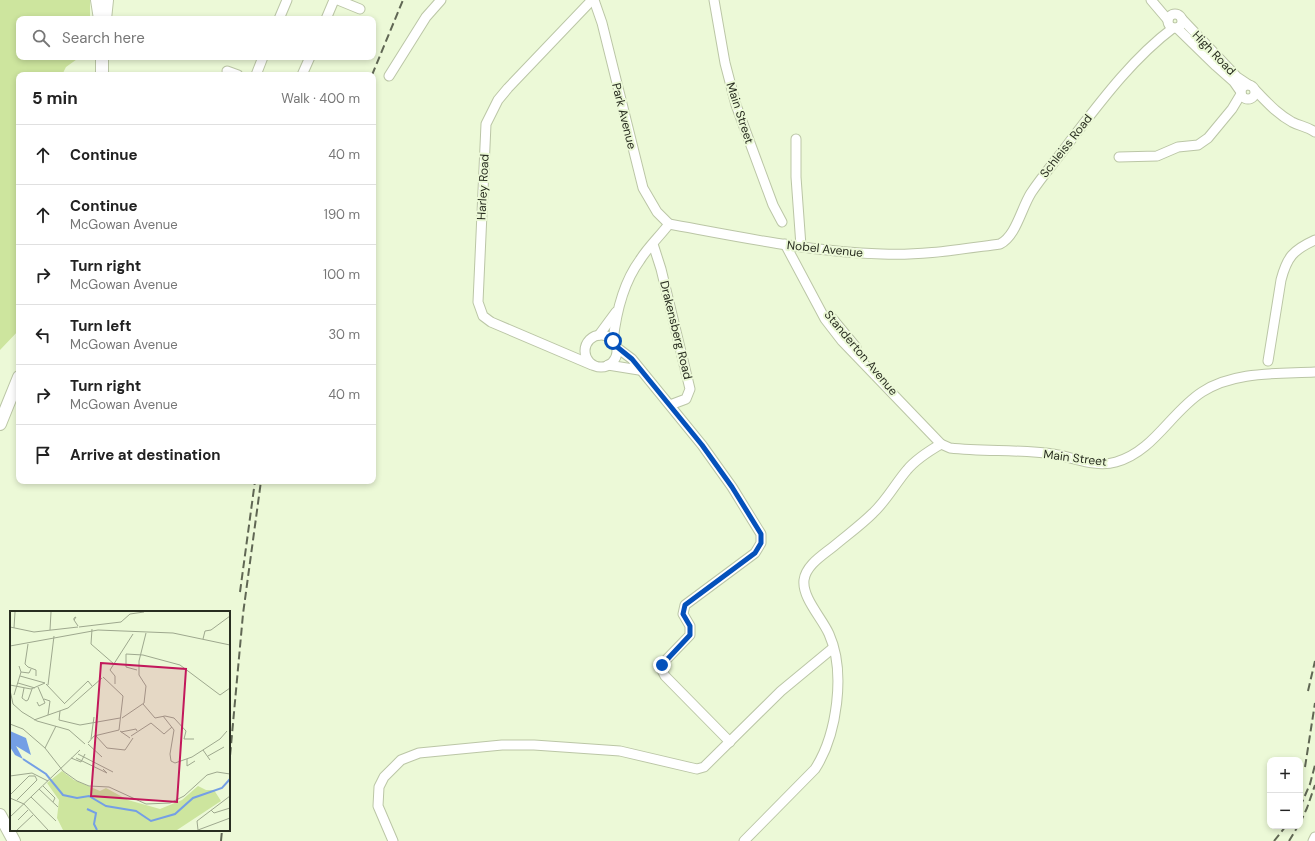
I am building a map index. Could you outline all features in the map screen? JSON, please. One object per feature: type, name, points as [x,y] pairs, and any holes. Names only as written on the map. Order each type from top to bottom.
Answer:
[{"type":"main road","points":[[97,0],[100,16]]},
{"type":"main road","points":[[105,16],[107,0]]},
{"type":"main road","points":[[102,60],[102,72]]},
{"type":"main road","points":[[0,424],[16,384]]},
{"type":"main road","points":[[0,815],[14,841]]},
{"type":"street","points":[[280,16],[287,0]]},
{"type":"street","points":[[327,16],[334,0]]},
{"type":"street","points":[[338,0],[360,9]]},
{"type":"street","points":[[389,76],[426,17],[441,0]]},
{"type":"street","name":"Park Avenue","points":[[593,0],[602,23],[643,188],[657,212],[669,224]]},
{"type":"street","name":"Harley Road","points":[[592,364],[570,357],[491,322],[483,316],[479,307],[486,124],[498,100],[508,88],[593,0]]},
{"type":"street","name":"Main Street","points":[[714,0],[725,64],[736,105],[773,205],[782,222]]},
{"type":"street","name":"High Road","points":[[1151,0],[1216,66],[1234,82],[1245,96],[1270,108],[1291,122],[1314,129]]},
{"type":"street","name":"High Road","points":[[1156,0],[1174,22],[1237,77],[1252,87],[1270,108]]},
{"type":"street","name":"Schleiss Road","points":[[983,246],[1000,244],[1006,240],[1015,226],[1023,206],[1040,181],[1116,84],[1156,43],[1174,22]]},
{"type":"street","points":[[257,72],[262,60]]},
{"type":"street","points":[[303,72],[309,60]]},
{"type":"street","points":[[1118,157],[1157,156],[1178,147],[1198,146],[1208,138],[1245,96],[1255,95],[1252,87],[1244,87],[1245,96]]},
{"type":"street","points":[[796,139],[796,177],[801,246]]},
{"type":"street","points":[[599,335],[618,309],[638,262],[669,224]]},
{"type":"street","name":"Nobel Avenue","points":[[669,224],[785,244],[884,255],[983,246]]},
{"type":"street","points":[[1268,361],[1284,267],[1294,251],[1315,240]]},
{"type":"street","name":"Drakensberg Road","points":[[653,244],[663,277],[690,388],[686,399],[670,406]]},
{"type":"street","name":"Standerton Avenue","points":[[785,244],[824,319],[842,341],[892,393],[899,398],[941,444]]},
{"type":"street","points":[[608,365],[616,355],[618,346],[618,309]]},
{"type":"street","points":[[570,357],[585,346],[591,338],[599,335],[607,336],[618,346],[670,406],[732,487],[761,534],[761,543],[755,553],[685,605],[683,614],[690,626],[690,635],[663,662],[662,667],[665,676],[730,742]]},
{"type":"street","points":[[585,346],[586,358],[592,364],[602,367],[608,365],[639,370]]},
{"type":"street","points":[[618,346],[623,361],[620,367]]},
{"type":"street","name":"Main Street","points":[[941,444],[950,448],[961,449],[1053,454],[1094,463],[1116,462],[1144,447],[1179,411],[1210,387],[1229,380],[1250,377],[1315,372]]},
{"type":"street","points":[[744,841],[815,769],[822,758],[833,720],[838,681],[838,667],[829,636],[806,592],[804,581],[807,571],[819,559],[874,513],[914,462],[941,444]]},
{"type":"street","points":[[393,841],[378,806],[379,787],[392,768],[410,755],[467,747],[534,745],[620,751],[697,769],[704,767],[781,691],[833,648]]},
{"type":"street","points":[[1313,841],[1315,837]]},
{"type":"green space","points":[[0,0],[90,0],[90,16],[16,16],[16,60],[76,60],[66,67],[64,72],[16,72],[16,333],[0,350]]},
{"type":"railway","points":[[373,72],[403,0]]},
{"type":"railway","points":[[240,592],[255,484]]},
{"type":"railway","points":[[230,756],[243,614],[261,484]]},
{"type":"railway","points":[[1308,691],[1315,661]]},
{"type":"railway","points":[[1305,767],[1315,703]]},
{"type":"railway","points":[[1303,800],[1310,784],[1315,765]]},
{"type":"railway","points":[[1303,817],[1315,785]]},
{"type":"railway","points":[[1274,841],[1284,829]]},
{"type":"railway","points":[[1289,841],[1296,829]]},
{"type":"railway","points":[[221,841],[222,831]]},
{"type":"route","points":[[613,341],[616,346],[632,359],[639,370],[702,445],[732,487],[761,534],[760,547],[755,553],[685,605],[683,608],[683,617],[690,626],[690,635],[663,662],[662,665]]}]
